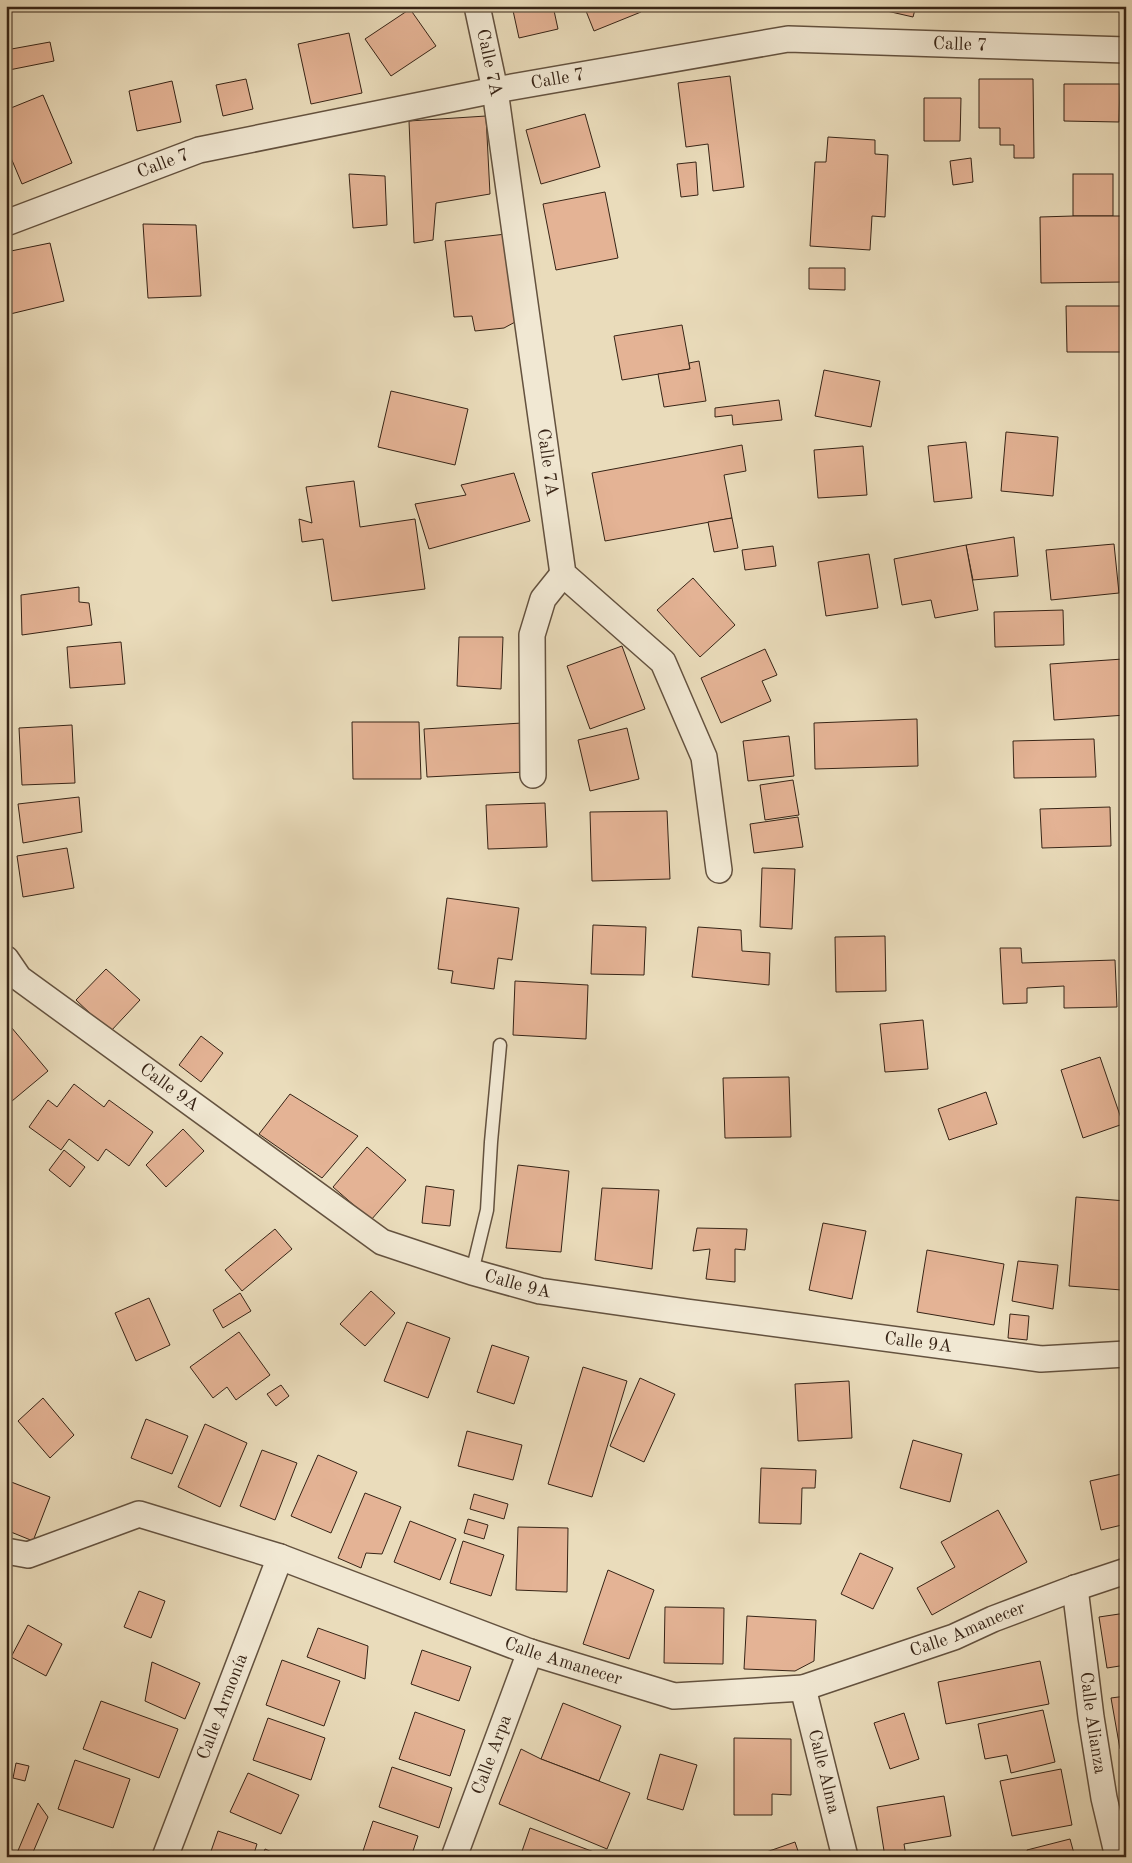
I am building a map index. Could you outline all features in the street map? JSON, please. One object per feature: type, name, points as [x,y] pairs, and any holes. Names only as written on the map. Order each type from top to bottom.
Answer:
[{"type":"street","name":"Calle 7A","points":[[477,6],[495,90],[563,574]]},
{"type":"street","name":"Calle 7","points":[[6,223],[199,150],[495,90],[788,39],[1126,50]]},
{"type":"street","points":[[533,775],[532,635],[543,599],[563,574],[663,662],[704,757],[719,870]]},
{"type":"street","name":"Calle 9A","points":[[6,959],[19,978],[382,1242],[472,1272],[540,1291],[1041,1359],[1126,1354]]},
{"type":"street","name":"Calle Amanecer","points":[[6,1550],[28,1555],[140,1514],[280,1557],[530,1652],[674,1696],[803,1688],[954,1637],[993,1619],[1126,1571]]},
{"type":"street","name":"Calle Armonía","points":[[165,1857],[280,1557]]},
{"type":"street","name":"Calle Alianza","points":[[1075,1588],[1091,1717],[1104,1798],[1118,1857]]},
{"type":"street","name":"Calle Arpa","points":[[454,1857],[530,1652]]},
{"type":"street","name":"Calle Alma","points":[[803,1688],[845,1857]]},
{"type":"lane","points":[[472,1272],[487,1210],[500,1045]]},
{"type":"building","points":[[512,6],[553,6],[558,29],[519,38]]},
{"type":"building","points":[[584,6],[636,6],[641,12],[594,31]]},
{"type":"building","points":[[865,6],[916,6],[913,17]]},
{"type":"building","points":[[410,9],[436,46],[391,76],[365,39]]},
{"type":"building","points":[[349,33],[362,93],[311,104],[298,44]]},
{"type":"building","points":[[50,42],[54,61],[9,70],[6,50]]},
{"type":"building","points":[[730,76],[744,187],[713,191],[708,144],[686,147],[678,83]]},
{"type":"building","points":[[246,79],[253,109],[223,116],[216,85]]},
{"type":"building","points":[[979,79],[1033,79],[1034,158],[1014,158],[1014,145],[1000,145],[1000,128],[979,128]]},
{"type":"building","points":[[172,81],[181,122],[137,131],[129,91]]},
{"type":"building","points":[[1064,84],[1120,84],[1119,122],[1064,121]]},
{"type":"building","points":[[43,95],[72,163],[22,184],[6,146],[6,110]]},
{"type":"building","points":[[924,98],[961,98],[960,141],[924,141]]},
{"type":"building","points":[[585,114],[600,167],[541,184],[526,130]]},
{"type":"building","points":[[486,116],[490,194],[436,203],[433,240],[414,243],[409,121]]},
{"type":"building","points":[[828,137],[875,140],[875,154],[888,155],[885,217],[872,216],[870,250],[810,246],[815,162],[826,162]]},
{"type":"building","points":[[971,158],[973,182],[953,185],[950,161]]},
{"type":"building","points":[[696,162],[698,195],[681,197],[677,164]]},
{"type":"building","points":[[349,174],[385,176],[387,225],[353,228]]},
{"type":"building","points":[[1073,174],[1113,174],[1113,216],[1073,216]]},
{"type":"building","points":[[605,192],[618,258],[556,270],[543,204]]},
{"type":"building","points":[[1123,216],[1123,282],[1041,283],[1040,217]]},
{"type":"building","points":[[143,224],[196,225],[201,296],[148,298]]},
{"type":"building","points":[[506,234],[517,321],[504,328],[475,331],[472,316],[454,317],[445,241]]},
{"type":"building","points":[[50,243],[64,301],[6,315],[6,252]]},
{"type":"building","points":[[809,268],[845,268],[845,290],[809,289]]},
{"type":"building","points":[[1066,306],[1126,306],[1126,352],[1067,352]]},
{"type":"building","points":[[682,325],[690,369],[622,380],[614,336]]},
{"type":"building","points":[[6,349],[10,349],[6,378]]},
{"type":"building","points":[[699,361],[706,401],[664,407],[658,374],[690,369],[689,363]]},
{"type":"building","points":[[824,370],[880,381],[871,427],[815,416]]},
{"type":"building","points":[[391,391],[468,409],[455,465],[378,447]]},
{"type":"building","points":[[779,400],[782,420],[733,425],[732,415],[715,417],[715,408]]},
{"type":"building","points":[[1006,432],[1058,437],[1053,496],[1001,491]]},
{"type":"building","points":[[966,442],[972,498],[934,502],[928,446]]},
{"type":"building","points":[[742,445],[746,471],[724,475],[732,518],[605,541],[592,473]]},
{"type":"building","points":[[863,446],[867,495],[818,498],[814,450]]},
{"type":"building","points":[[514,473],[530,521],[429,549],[415,504],[466,495],[461,485]]},
{"type":"building","points":[[354,481],[360,527],[415,519],[425,589],[332,601],[323,539],[302,542],[299,519],[312,523],[306,487]]},
{"type":"building","points":[[732,518],[738,548],[714,552],[708,522]]},
{"type":"building","points":[[1014,537],[1018,576],[973,580],[966,545]]},
{"type":"building","points":[[1114,544],[1119,593],[1051,600],[1046,550]]},
{"type":"building","points":[[966,545],[978,610],[935,618],[931,600],[902,605],[894,559]]},
{"type":"building","points":[[773,546],[776,566],[745,570],[742,550]]},
{"type":"building","points":[[869,554],[878,608],[826,616],[818,562]]},
{"type":"building","points":[[693,578],[735,625],[700,657],[657,610]]},
{"type":"building","points":[[79,587],[79,602],[89,603],[92,625],[22,635],[21,595]]},
{"type":"building","points":[[1063,610],[1064,645],[995,647],[994,612]]},
{"type":"building","points":[[459,637],[503,637],[501,689],[457,686]]},
{"type":"building","points":[[121,642],[125,684],[70,688],[67,647]]},
{"type":"building","points":[[622,646],[645,709],[590,729],[567,666]]},
{"type":"building","points":[[765,649],[777,675],[762,681],[771,701],[721,723],[701,678]]},
{"type":"building","points":[[1123,659],[1126,715],[1054,720],[1050,664]]},
{"type":"building","points":[[917,719],[918,766],[815,769],[814,723]]},
{"type":"building","points":[[352,722],[419,722],[421,779],[353,779]]},
{"type":"building","points":[[522,723],[525,772],[427,777],[424,729]]},
{"type":"building","points":[[72,725],[75,783],[22,785],[19,728]]},
{"type":"building","points":[[627,728],[639,779],[590,791],[578,740]]},
{"type":"building","points":[[789,736],[794,776],[748,781],[743,741]]},
{"type":"building","points":[[1094,739],[1096,777],[1014,778],[1013,741]]},
{"type":"building","points":[[793,780],[799,815],[765,820],[760,785]]},
{"type":"building","points":[[79,797],[82,832],[23,843],[18,804]]},
{"type":"building","points":[[545,803],[547,847],[488,849],[486,805]]},
{"type":"building","points":[[1110,807],[1111,846],[1042,848],[1040,809]]},
{"type":"building","points":[[667,811],[670,879],[592,881],[590,812]]},
{"type":"building","points":[[798,817],[803,847],[754,853],[750,824]]},
{"type":"building","points":[[67,848],[74,888],[23,897],[17,856]]},
{"type":"building","points":[[762,868],[795,869],[792,929],[760,927]]},
{"type":"building","points":[[447,898],[519,908],[512,960],[498,958],[494,989],[451,983],[453,971],[438,969]]},
{"type":"building","points":[[593,925],[646,927],[644,975],[591,974]]},
{"type":"building","points":[[698,927],[741,930],[742,951],[770,953],[769,985],[692,977]]},
{"type":"building","points":[[885,936],[886,991],[836,992],[835,937]]},
{"type":"building","points":[[1000,948],[1021,948],[1022,963],[1115,960],[1117,1007],[1064,1008],[1064,986],[1027,988],[1027,1003],[1003,1004]]},
{"type":"building","points":[[106,969],[140,1000],[110,1032],[76,1000]]},
{"type":"building","points":[[515,981],[588,985],[586,1039],[513,1035]]},
{"type":"building","points":[[923,1020],[928,1069],[885,1072],[880,1024]]},
{"type":"building","points":[[6,1021],[48,1071],[6,1106]]},
{"type":"building","points":[[201,1036],[223,1053],[201,1082],[179,1065]]},
{"type":"building","points":[[1100,1057],[1123,1124],[1083,1138],[1061,1070]]},
{"type":"building","points":[[789,1077],[791,1137],[725,1138],[723,1078]]},
{"type":"building","points":[[74,1084],[104,1107],[109,1100],[153,1132],[129,1166],[106,1149],[98,1161],[69,1139],[61,1150],[29,1127],[48,1100],[57,1107]]},
{"type":"building","points":[[986,1092],[997,1124],[949,1140],[938,1109]]},
{"type":"building","points":[[290,1094],[358,1136],[322,1178],[259,1134]]},
{"type":"building","points":[[183,1129],[204,1151],[166,1187],[146,1165]]},
{"type":"building","points":[[367,1147],[406,1180],[371,1220],[333,1187]]},
{"type":"building","points":[[64,1150],[85,1167],[70,1187],[49,1170]]},
{"type":"building","points":[[518,1165],[569,1171],[561,1252],[506,1248]]},
{"type":"building","points":[[426,1186],[454,1190],[450,1226],[422,1223]]},
{"type":"building","points":[[602,1188],[659,1190],[652,1269],[595,1260]]},
{"type":"building","points":[[1076,1197],[1126,1201],[1126,1243],[1122,1290],[1069,1286]]},
{"type":"building","points":[[823,1223],[866,1231],[852,1299],[809,1290]]},
{"type":"building","points":[[697,1228],[747,1229],[745,1250],[735,1249],[735,1282],[706,1279],[710,1249],[693,1251]]},
{"type":"building","points":[[275,1229],[292,1249],[242,1291],[225,1270]]},
{"type":"building","points":[[927,1250],[1004,1264],[994,1325],[917,1312]]},
{"type":"building","points":[[1018,1261],[1058,1265],[1053,1309],[1012,1301]]},
{"type":"building","points":[[371,1291],[395,1313],[365,1346],[340,1324]]},
{"type":"building","points":[[240,1293],[251,1311],[223,1328],[213,1310]]},
{"type":"building","points":[[149,1298],[170,1345],[136,1361],[115,1313]]},
{"type":"building","points":[[1010,1314],[1029,1316],[1027,1340],[1008,1338]]},
{"type":"building","points":[[407,1322],[450,1338],[428,1398],[384,1381]]},
{"type":"building","points":[[239,1332],[270,1375],[236,1400],[227,1387],[213,1398],[190,1367]]},
{"type":"building","points":[[492,1345],[529,1357],[514,1404],[477,1392]]},
{"type":"building","points":[[583,1367],[627,1381],[592,1497],[548,1484]]},
{"type":"building","points":[[640,1378],[675,1394],[644,1462],[610,1446]]},
{"type":"building","points":[[849,1381],[852,1438],[798,1441],[795,1384]]},
{"type":"building","points":[[281,1385],[289,1396],[276,1406],[267,1394]]},
{"type":"building","points":[[43,1398],[74,1435],[50,1458],[18,1421]]},
{"type":"building","points":[[146,1419],[188,1436],[172,1474],[131,1458]]},
{"type":"building","points":[[205,1424],[247,1443],[220,1507],[178,1487]]},
{"type":"building","points":[[467,1431],[522,1445],[513,1480],[458,1466]]},
{"type":"building","points":[[913,1440],[962,1454],[950,1502],[900,1488]]},
{"type":"building","points":[[6,1444],[11,1446],[6,1458]]},
{"type":"building","points":[[262,1450],[297,1463],[275,1520],[240,1506]]},
{"type":"building","points":[[318,1455],[357,1472],[331,1533],[291,1516]]},
{"type":"building","points":[[761,1468],[816,1470],[815,1488],[802,1488],[801,1524],[759,1523]]},
{"type":"building","points":[[1126,1473],[1126,1524],[1101,1530],[1090,1481]]},
{"type":"building","points":[[6,1480],[50,1497],[33,1541],[6,1530]]},
{"type":"building","points":[[365,1493],[401,1507],[382,1554],[366,1553],[361,1568],[338,1558]]},
{"type":"building","points":[[474,1494],[508,1504],[504,1519],[470,1509]]},
{"type":"building","points":[[998,1510],[1027,1562],[932,1615],[917,1588],[955,1567],[941,1542]]},
{"type":"building","points":[[468,1519],[488,1525],[484,1539],[464,1533]]},
{"type":"building","points":[[410,1521],[456,1539],[440,1580],[394,1562]]},
{"type":"building","points":[[518,1527],[568,1528],[567,1592],[516,1590]]},
{"type":"building","points":[[463,1541],[504,1555],[491,1596],[450,1583]]},
{"type":"building","points":[[860,1553],[893,1568],[873,1609],[841,1594]]},
{"type":"building","points":[[608,1570],[654,1590],[629,1659],[583,1644]]},
{"type":"building","points":[[139,1591],[165,1601],[151,1638],[124,1627]]},
{"type":"building","points":[[665,1607],[724,1608],[723,1664],[664,1663]]},
{"type":"building","points":[[1126,1613],[1126,1665],[1107,1668],[1099,1617]]},
{"type":"building","points":[[747,1616],[816,1620],[814,1661],[795,1671],[744,1669]]},
{"type":"building","points":[[28,1625],[62,1644],[46,1676],[11,1657]]},
{"type":"building","points":[[318,1628],[368,1646],[365,1679],[307,1657]]},
{"type":"building","points":[[422,1650],[471,1667],[459,1701],[411,1684]]},
{"type":"building","points":[[282,1660],[340,1681],[324,1726],[266,1705]]},
{"type":"building","points":[[1040,1661],[1049,1704],[946,1724],[938,1682]]},
{"type":"building","points":[[152,1662],[200,1683],[185,1719],[145,1701]]},
{"type":"building","points":[[1126,1696],[1126,1748],[1120,1749],[1111,1698]]},
{"type":"building","points":[[101,1701],[178,1729],[159,1778],[83,1749]]},
{"type":"building","points":[[563,1703],[621,1726],[599,1781],[541,1759]]},
{"type":"building","points":[[1043,1710],[1055,1762],[1011,1773],[1007,1755],[985,1759],[978,1724]]},
{"type":"building","points":[[415,1712],[465,1730],[450,1776],[399,1759]]},
{"type":"building","points":[[904,1713],[919,1759],[890,1769],[874,1723]]},
{"type":"building","points":[[268,1718],[325,1738],[311,1780],[253,1760]]},
{"type":"building","points":[[734,1738],[791,1739],[791,1795],[772,1794],[772,1815],[734,1815]]},
{"type":"building","points":[[521,1749],[541,1759],[630,1793],[607,1849],[499,1804]]},
{"type":"building","points":[[660,1754],[697,1765],[683,1810],[647,1799]]},
{"type":"building","points":[[75,1760],[130,1779],[113,1828],[58,1809]]},
{"type":"building","points":[[16,1763],[29,1766],[25,1781],[13,1778]]},
{"type":"building","points":[[392,1767],[452,1788],[439,1828],[379,1807]]},
{"type":"building","points":[[1061,1769],[1072,1825],[1012,1836],[1000,1781]]},
{"type":"building","points":[[248,1773],[299,1795],[281,1834],[230,1812]]},
{"type":"building","points":[[944,1796],[951,1836],[904,1844],[906,1856],[885,1857],[877,1807]]},
{"type":"building","points":[[38,1803],[48,1817],[31,1857],[25,1857],[17,1853]]},
{"type":"building","points":[[373,1821],[418,1836],[411,1857],[361,1857]]},
{"type":"building","points":[[530,1828],[594,1852],[592,1857],[520,1857]]},
{"type":"building","points":[[218,1831],[257,1844],[253,1857],[209,1857]]},
{"type":"building","points":[[1070,1839],[1075,1857],[1028,1857],[1027,1850]]},
{"type":"building","points":[[795,1842],[800,1857],[752,1857]]},
{"type":"building","points":[[265,1849],[283,1857],[262,1857]]},
{"type":"building","points":[[741,1854],[741,1857],[707,1857]]}]
